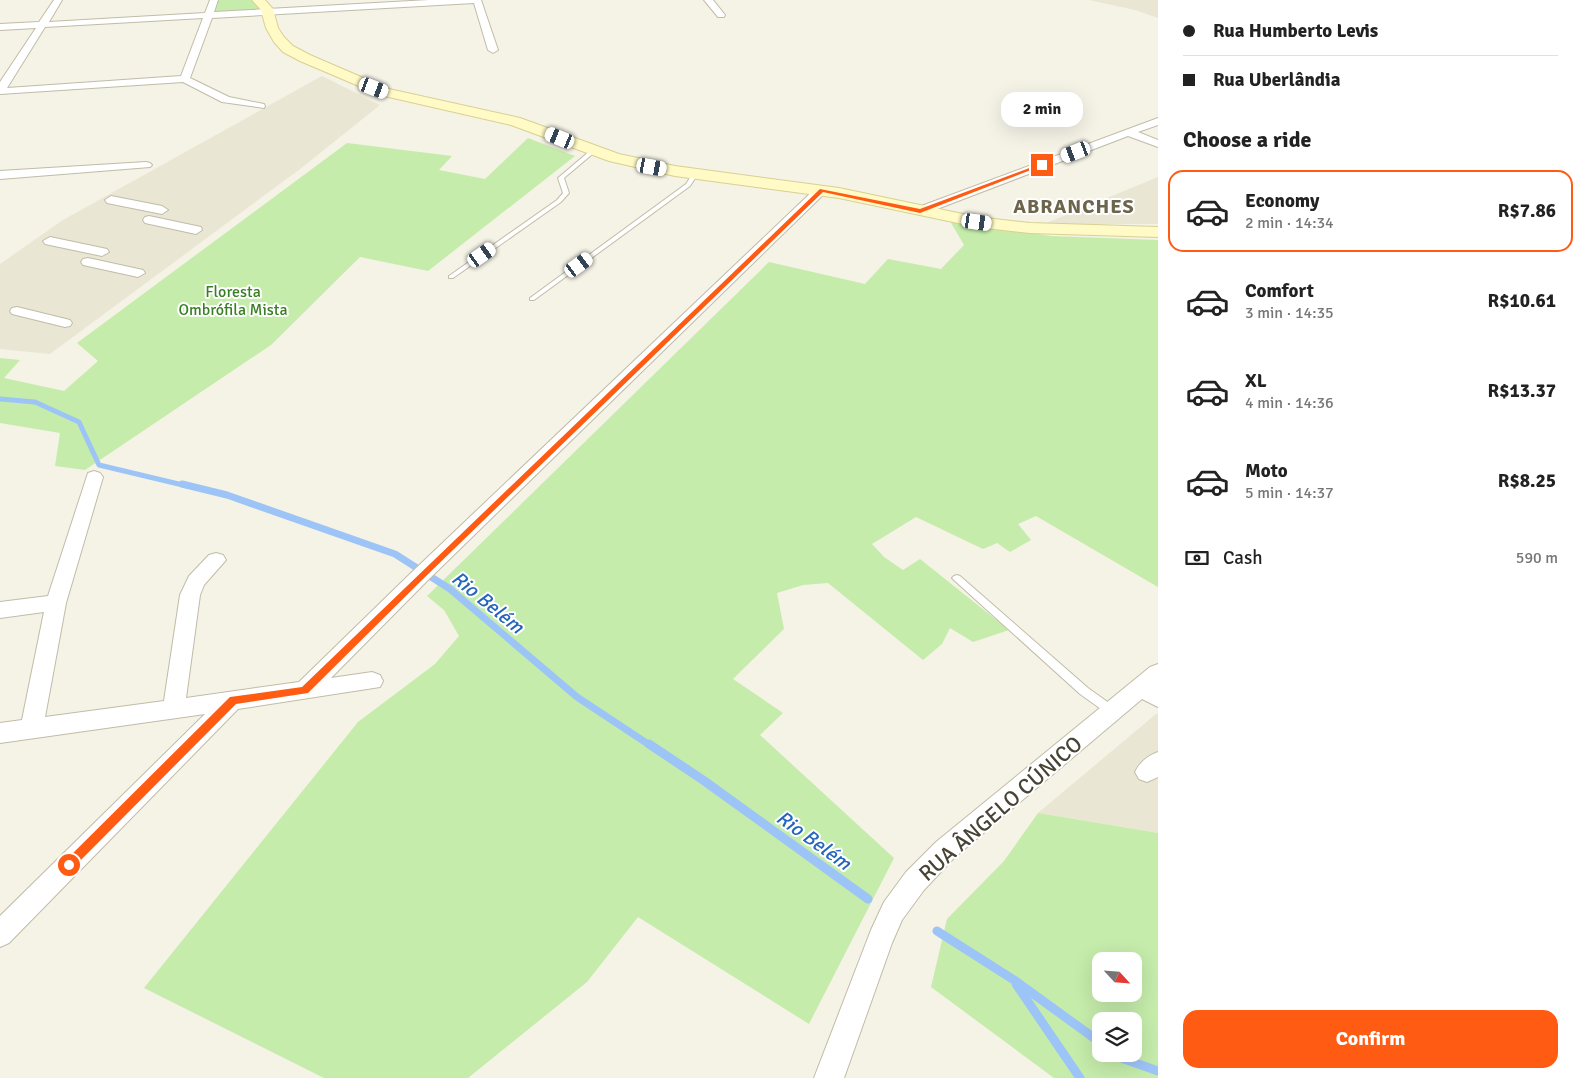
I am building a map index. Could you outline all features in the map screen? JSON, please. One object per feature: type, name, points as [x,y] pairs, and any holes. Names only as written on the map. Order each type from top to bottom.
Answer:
[{"type":"main road","points":[[263,6],[275,34],[288,49],[365,84],[399,96],[515,121],[593,151],[652,167],[821,190],[977,222],[1030,228],[1158,232]]},
{"type":"street","points":[[0,90],[58,0]]},
{"type":"street","points":[[185,79],[214,0]]},
{"type":"street","points":[[0,27],[208,15],[263,6],[475,0],[493,50]]},
{"type":"street","points":[[708,0],[721,15]]},
{"type":"street","points":[[0,90],[185,79],[226,100],[260,106]]},
{"type":"street","points":[[920,211],[1158,121]]},
{"type":"street","points":[[1128,132],[1158,144]]},
{"type":"street","points":[[0,175],[146,164]]},
{"type":"street","points":[[304,691],[821,190]]},
{"type":"street","points":[[111,200],[162,210]]},
{"type":"street","points":[[149,220],[196,230]]},
{"type":"street","points":[[50,241],[102,252]]},
{"type":"street","points":[[88,262],[138,273]]},
{"type":"street","points":[[17,311],[65,323]]},
{"type":"street","points":[[32,728],[56,603],[94,477]]},
{"type":"street","points":[[174,708],[190,595],[196,582],[216,560]]},
{"type":"street","points":[[0,610],[56,603]]},
{"type":"street","points":[[0,733],[372,681]]},
{"type":"street","name":"RUA ÂNGELO CÚNICO","points":[[829,1078],[880,939],[893,911],[915,881],[972,826],[1112,711],[1153,686]]},
{"type":"street","points":[[0,934],[233,700]]},
{"type":"lane","points":[[451,277],[559,201],[566,193],[561,178],[593,151]]},
{"type":"lane","points":[[532,299],[688,185],[695,174]]},
{"type":"lane","points":[[957,578],[1084,691],[1112,711]]},
{"type":"shaded area","points":[[1089,0],[1158,0],[1158,18],[1135,10]]},
{"type":"shaded area","points":[[322,76],[380,105],[300,169],[50,354],[0,349],[0,264],[63,220]]},
{"type":"shaded area","points":[[1158,177],[1158,224],[1044,224]]},
{"type":"shaded area","points":[[1158,714],[1158,833],[1038,813]]},
{"type":"green space","points":[[218,0],[253,0],[263,11],[213,14]]},
{"type":"green space","name":"Floresta Ombrófila Mista","points":[[528,138],[575,156],[428,271],[360,257],[271,345],[85,470],[55,466],[60,433],[0,423],[0,358],[20,360],[4,378],[64,391],[98,361],[77,343],[347,143],[452,156],[439,170],[485,179]]},
{"type":"green space","points":[[950,221],[1051,236],[1158,240],[1158,587],[1036,516],[1018,524],[1031,540],[1010,552],[997,543],[983,549],[916,517],[872,544],[884,557],[903,570],[920,559],[1009,630],[973,642],[950,628],[942,644],[923,660],[828,583],[803,585],[777,593],[784,629],[733,679],[783,713],[760,735],[894,858],[809,1024],[638,917],[587,982],[468,1078],[324,1078],[144,988],[358,722],[435,664],[459,636],[444,610],[427,596],[769,262],[865,284],[888,259],[941,269],[964,245]]},
{"type":"green space","points":[[1038,813],[1158,833],[1158,1078],[1054,1078],[931,987],[947,919],[1004,861]]},
{"type":"waterway","name":"Rio Belém","points":[[0,399],[35,402],[79,422],[99,465],[187,486]]},
{"type":"waterway","name":"Rio Belém","points":[[182,484],[227,495],[395,554],[450,589],[577,697],[651,746]]},
{"type":"waterway","name":"Rio Belém","points":[[649,744],[703,780],[868,899]]},
{"type":"waterway","name":"Rio Belém","points":[[937,931],[1014,980],[1092,1036]]},
{"type":"waterway","points":[[1016,984],[1080,1078]]},
{"type":"waterway","name":"Rio Belém","points":[[1132,1062],[1158,1071]]},
{"type":"district","name":"ABRANCHES","points":[[1074,206]]},
{"type":"route","points":[[69,865],[233,700],[304,691],[419,577],[821,190],[920,211],[1042,165]]}]
